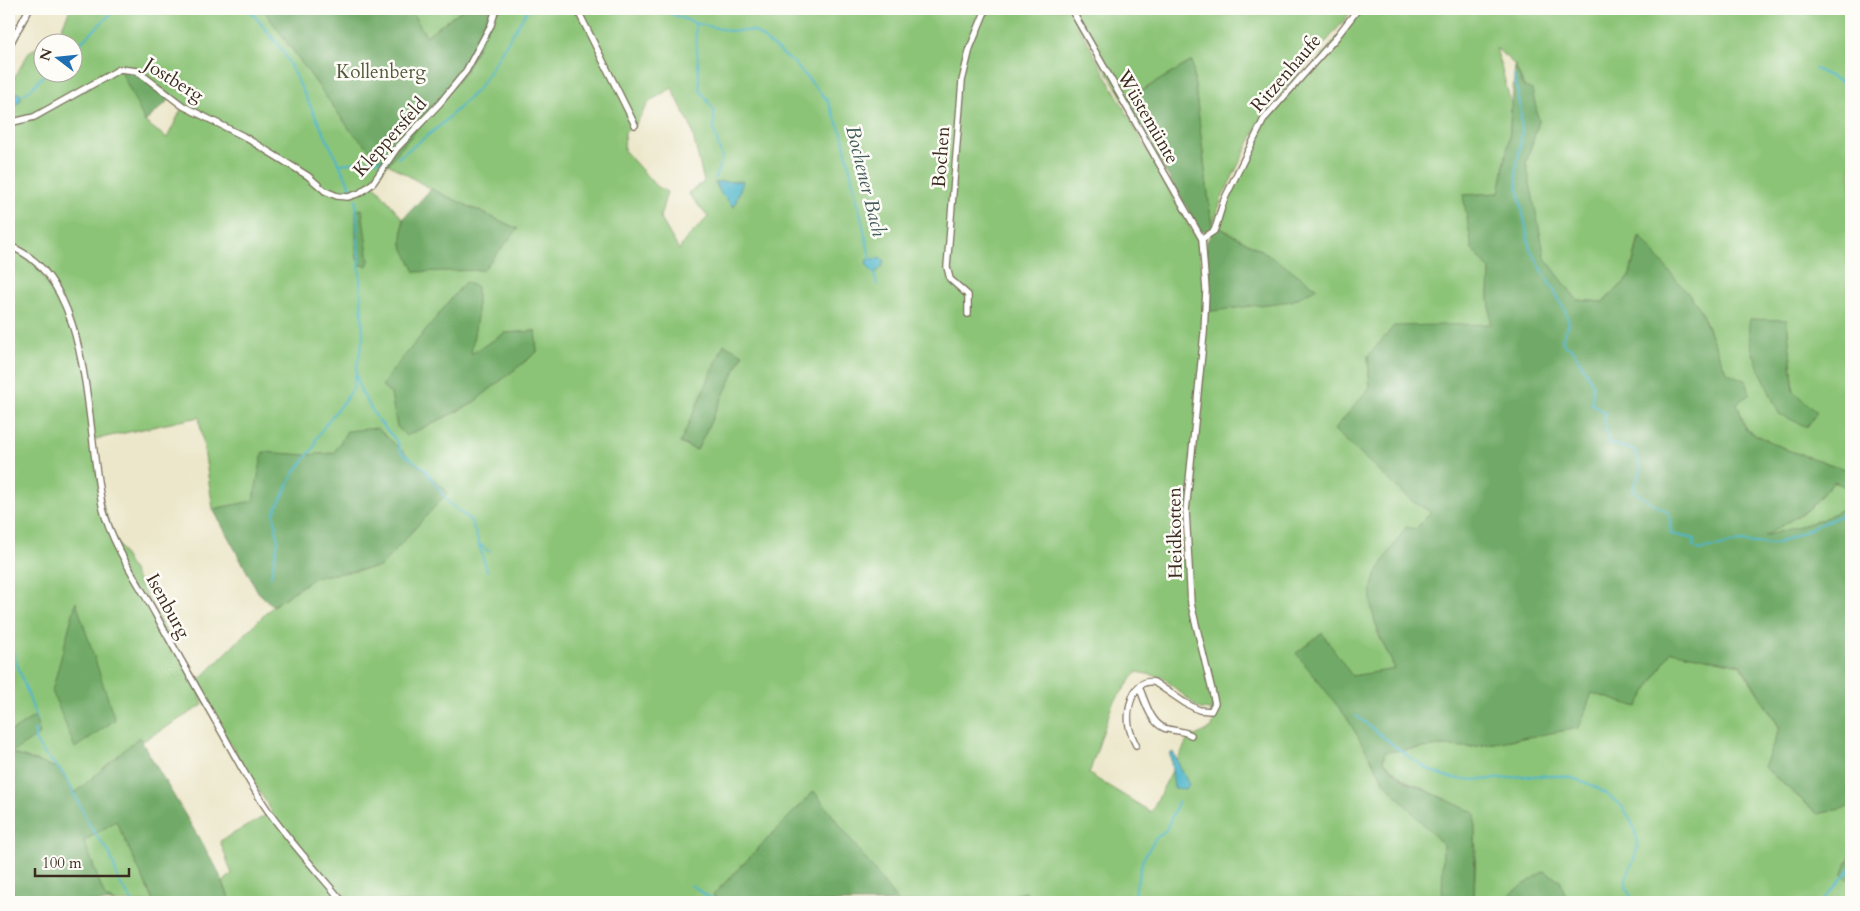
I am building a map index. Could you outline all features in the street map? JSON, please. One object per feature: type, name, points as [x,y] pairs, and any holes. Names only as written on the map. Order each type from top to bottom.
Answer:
[{"type":"street","points":[[9,46],[29,9]]},
{"type":"street","name":"Kleppersfeld","points":[[215,122],[243,136],[308,176],[325,191],[337,196],[348,197],[360,193],[373,183],[397,148],[440,103],[466,71],[490,25],[496,9]]},
{"type":"street","points":[[577,9],[635,125]]},
{"type":"street","name":"Bochen","points":[[968,314],[969,302],[966,292],[950,279],[947,267],[962,81],[970,48],[986,9]]},
{"type":"street","name":"Wüstemünte","points":[[1071,9],[1202,239]]},
{"type":"street","name":"Ritzenhaufe","points":[[1202,239],[1214,231],[1224,200],[1264,119],[1335,39],[1358,9]]},
{"type":"street","name":"Jostberg","points":[[9,123],[34,117],[120,69],[137,71],[183,106],[215,122]]},
{"type":"street","name":"Heidkotten","points":[[1139,687],[1147,682],[1154,682],[1185,703],[1207,711],[1213,708],[1215,703],[1191,604],[1186,511],[1204,333],[1206,290],[1202,239]]},
{"type":"street","name":"Isenburg","points":[[9,246],[17,249],[38,264],[55,285],[74,328],[84,375],[92,440],[104,510],[118,544],[260,798],[300,852],[343,902]]},
{"type":"street","points":[[1139,687],[1156,723],[1164,728],[1180,730],[1191,735]]},
{"type":"street","points":[[1136,745],[1129,726],[1128,713],[1132,699],[1139,687]]},
{"type":"green space","points":[[70,9],[263,9],[351,131],[387,163],[496,9],[1069,9],[1197,240],[1206,290],[1268,254],[1219,227],[1227,200],[1266,120],[1362,9],[1851,9],[1851,471],[1790,451],[1746,430],[1726,372],[1699,307],[1639,236],[1629,278],[1603,302],[1577,300],[1545,259],[1526,163],[1539,121],[1515,65],[1496,48],[1511,103],[1509,140],[1499,193],[1464,195],[1472,249],[1490,270],[1489,297],[1492,327],[1368,356],[1370,387],[1335,430],[1412,501],[1431,512],[1416,529],[1377,632],[1396,670],[1352,676],[1347,718],[1443,845],[1443,902],[1029,902],[1026,892],[988,902],[898,902],[814,792],[713,895],[718,902],[231,902],[223,882],[232,874],[220,841],[272,812],[198,691],[203,705],[143,741],[139,738],[75,793],[60,769],[10,753],[35,716],[9,733],[9,86],[32,50],[32,82],[82,82],[82,32],[60,32]],"holes":[[[137,71],[184,104],[167,138],[145,122]],[[672,88],[691,127],[704,182],[688,193],[708,217],[685,240],[679,250],[660,217],[667,192],[655,185],[624,150],[625,132],[635,125],[650,101]],[[388,164],[431,189],[518,229],[402,245],[403,219],[373,183]],[[477,316],[470,355],[505,333],[535,331],[537,352],[470,405],[406,436],[397,427],[391,394]],[[1787,321],[1794,392],[1817,412],[1764,376],[1753,354]],[[724,345],[743,354],[697,450],[681,444]],[[199,417],[213,509],[253,501],[307,455],[334,453],[347,431],[380,567],[315,577],[273,606],[195,684],[118,544],[104,510],[92,440]],[[1137,672],[1162,677],[1200,709],[1211,710],[1214,700],[1210,714],[1214,719],[1212,728],[1195,736],[1190,735],[1151,812],[1089,774],[1112,705]]]},
{"type":"green space","name":"Kollenberg","points":[[263,9],[410,9],[426,36],[463,9],[496,9],[466,71],[388,164],[380,160],[351,131]]},
{"type":"green space","points":[[410,9],[463,9],[426,36]]},
{"type":"green space","points":[[1071,9],[1354,9],[1262,117],[1222,198],[1212,228],[1192,61],[1124,101]]},
{"type":"green space","points":[[1192,61],[1212,228],[1201,232],[1124,101]]},
{"type":"green space","points":[[1515,65],[1523,86],[1532,90],[1539,121],[1526,163],[1545,258],[1577,300],[1603,302],[1629,278],[1640,236],[1699,307],[1726,372],[1746,381],[1750,394],[1737,403],[1746,430],[1790,451],[1851,471],[1851,490],[1834,481],[1809,509],[1765,536],[1824,519],[1851,504],[1851,801],[1849,807],[1818,814],[1764,767],[1780,728],[1741,665],[1671,651],[1637,707],[1592,693],[1579,728],[1471,747],[1441,746],[1385,752],[1383,761],[1403,780],[1475,813],[1474,902],[1442,902],[1443,845],[1385,783],[1347,718],[1296,653],[1322,633],[1352,676],[1395,669],[1382,642],[1372,612],[1372,585],[1385,558],[1406,527],[1416,529],[1431,512],[1412,501],[1334,430],[1370,387],[1368,356],[1394,326],[1491,324],[1490,270],[1472,249],[1463,195],[1499,193],[1509,140]]},
{"type":"green space","points":[[120,69],[137,71],[169,100],[145,122]]},
{"type":"green space","points":[[431,189],[518,229],[483,270],[415,272],[402,245],[403,219]]},
{"type":"green space","points":[[362,209],[369,261],[367,266],[360,265],[356,255],[356,210]]},
{"type":"green space","points":[[1216,226],[1268,254],[1317,288],[1292,301],[1205,312],[1206,243]]},
{"type":"green space","points":[[465,282],[477,287],[477,316],[471,354],[505,333],[535,331],[537,352],[470,405],[406,436],[397,427],[391,394],[382,386],[388,376]]},
{"type":"green space","points":[[1750,319],[1787,320],[1794,392],[1817,412],[1807,427],[1779,414],[1753,353],[1749,329]]},
{"type":"green space","points":[[724,344],[743,354],[697,450],[680,443]]},
{"type":"green space","points":[[377,428],[448,492],[380,567],[315,577],[273,606],[258,592],[213,509],[253,501],[263,452],[307,455],[334,453],[347,431]]},
{"type":"green space","points":[[1834,481],[1851,490],[1851,504],[1824,519],[1762,537],[1809,509]]},
{"type":"green space","points":[[76,602],[115,720],[75,748],[52,691]]},
{"type":"green space","points":[[1671,650],[1740,665],[1779,727],[1765,768],[1818,814],[1848,807],[1851,801],[1851,853],[1842,875],[1851,881],[1851,902],[1474,902],[1476,853],[1474,813],[1403,779],[1383,761],[1385,752],[1440,746],[1472,747],[1578,728],[1592,692],[1637,707]]},
{"type":"green space","points":[[35,716],[40,734],[11,753],[60,769],[75,793],[139,737],[216,867],[231,902],[154,902],[116,821],[84,841],[105,897],[115,902],[19,902],[12,889],[9,889],[9,733]]},
{"type":"green space","points":[[814,791],[898,902],[718,902],[713,895]]},
{"type":"green space","points":[[116,821],[154,902],[115,902],[105,898],[84,841]]},
{"type":"green space","points":[[1851,854],[1851,881],[1842,875]]},
{"type":"green space","points":[[1544,871],[1560,880],[1566,897],[1564,902],[1503,902],[1517,889]]},
{"type":"green space","points":[[9,889],[12,889],[19,902],[9,902]]},
{"type":"green space","points":[[1026,892],[1029,902],[988,902]]},
{"type":"water","points":[[17,92],[20,93],[20,103],[13,104],[10,103],[9,96],[10,93]]},
{"type":"water","points":[[743,181],[734,207],[721,194],[715,182]]},
{"type":"water","points":[[877,258],[884,260],[882,267],[874,274],[866,264],[867,260]]},
{"type":"water","points":[[1173,752],[1189,785],[1185,789],[1174,788],[1170,754]]},
{"type":"waterway","points":[[82,41],[116,9]]},
{"type":"waterway","points":[[249,9],[283,51],[352,190]]},
{"type":"waterway","name":"Bochener Bach","points":[[398,158],[441,125],[479,88],[528,9]]},
{"type":"waterway","name":"Bochener Bach","points":[[663,9],[695,23],[730,31],[754,31],[794,63],[827,100],[842,134],[871,261]]},
{"type":"waterway","points":[[695,24],[700,90],[714,110],[714,130],[722,159],[715,178]]},
{"type":"waterway","points":[[1815,69],[1842,82],[1851,109]]},
{"type":"waterway","points":[[1514,75],[1520,104],[1522,133],[1516,170],[1517,184],[1530,249],[1565,310],[1569,324],[1562,339],[1565,346],[1572,348],[1593,384],[1592,404],[1607,414],[1604,419],[1609,443],[1636,451],[1641,471],[1633,489],[1669,513],[1671,534],[1695,539],[1693,546],[1700,550],[1738,542],[1776,544],[1851,511]]},
{"type":"waterway","points":[[22,95],[38,82]]},
{"type":"waterway","name":"Bochener Bach","points":[[339,164],[383,160]]},
{"type":"waterway","points":[[356,199],[363,337],[356,372],[360,390],[378,420],[396,440],[401,452],[424,468],[449,503],[471,521],[479,544],[489,552]]},
{"type":"waterway","name":"Bochener Bach","points":[[874,273],[877,285]]},
{"type":"waterway","points":[[271,576],[278,541],[274,513],[294,473],[315,446],[316,439],[328,421],[352,391],[356,374]]},
{"type":"waterway","points":[[479,545],[487,571]]},
{"type":"waterway","points":[[9,641],[37,720]]},
{"type":"waterway","points":[[1356,716],[1413,760],[1448,777],[1469,780],[1551,775],[1571,778],[1590,785],[1610,797],[1624,809],[1637,838],[1637,850],[1626,881],[1628,892],[1632,898]]},
{"type":"waterway","points":[[35,729],[35,740],[43,752],[65,776],[92,829],[110,854],[119,882],[133,902]]},
{"type":"waterway","points":[[1132,902],[1143,859],[1155,839],[1166,830],[1178,802]]},
{"type":"waterway","points":[[1822,902],[1851,868]]},
{"type":"waterway","points":[[691,885],[709,897],[721,902]]}]
